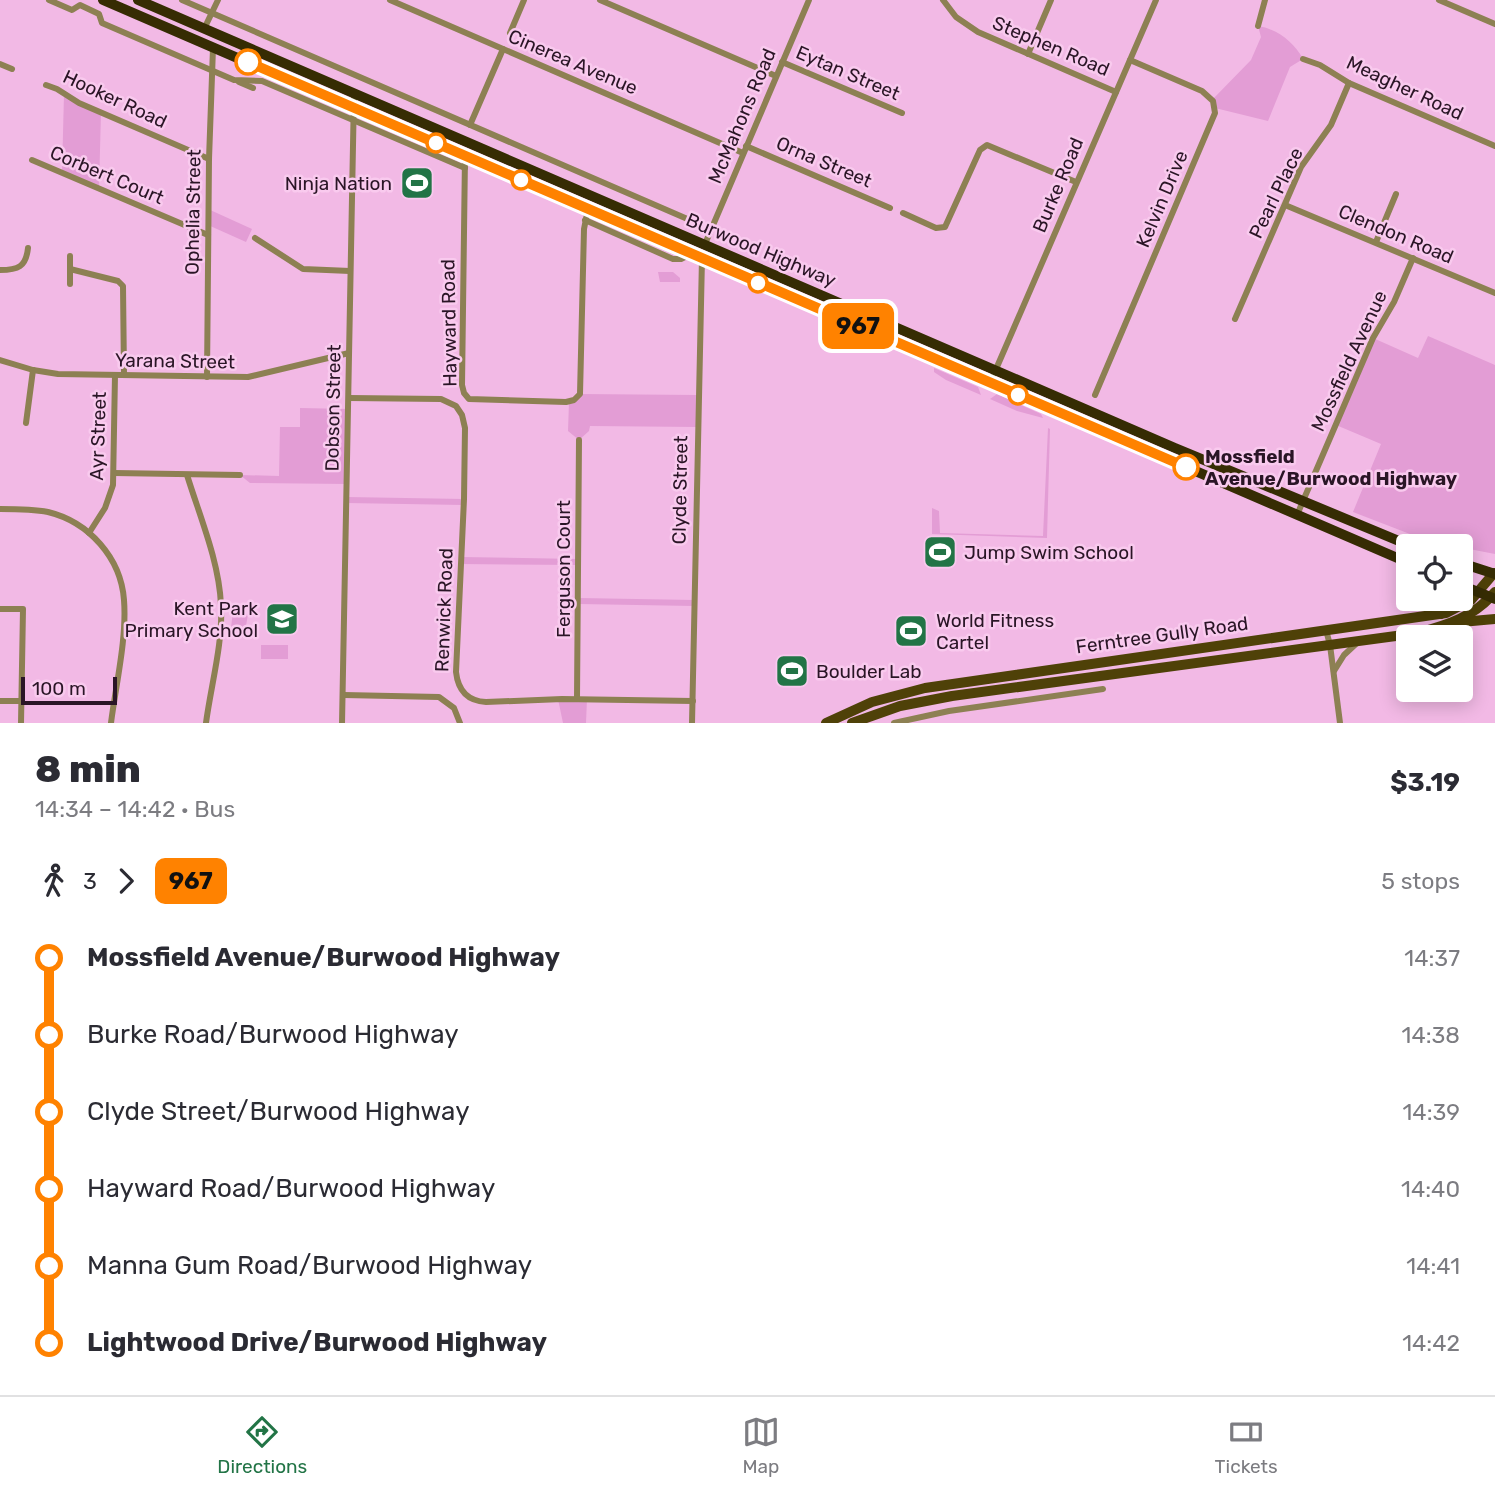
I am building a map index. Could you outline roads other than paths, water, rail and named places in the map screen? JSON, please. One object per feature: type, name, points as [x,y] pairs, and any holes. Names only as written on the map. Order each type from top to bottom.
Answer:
[{"type":"highway","name":"Burwood Highway","points":[[103,0],[466,156],[587,215],[696,256],[1396,557]]},
{"type":"highway","name":"Burwood Highway","points":[[138,0],[1396,540]]},
{"type":"highway","points":[[696,256],[705,244]]},
{"type":"highway","points":[[1473,567],[1495,573]]},
{"type":"highway","points":[[1473,590],[1494,596]]},
{"type":"main road","name":"Ferntree Gully Road","points":[[826,723],[857,708],[906,692],[1049,669],[1441,614],[1460,608],[1495,573]]},
{"type":"main road","name":"Ferntree Gully Road","points":[[852,723],[915,703],[952,696],[1418,633],[1454,622],[1472,613],[1494,596]]},
{"type":"main road","points":[[1454,622],[1495,618]]},
{"type":"main road","points":[[1049,669],[1050,682]]},
{"type":"street","points":[[49,0],[72,10],[80,5],[92,9],[99,13],[102,23],[253,88]]},
{"type":"street","name":"Burwood Highway","points":[[182,0],[699,224]]},
{"type":"street","points":[[204,29],[218,0]]},
{"type":"street","name":"Cinerea Avenue","points":[[390,0],[745,149]]},
{"type":"street","points":[[510,33],[524,0]]},
{"type":"street","points":[[600,0],[776,76]]},
{"type":"street","name":"McMahons Road","points":[[705,244],[809,0]]},
{"type":"street","name":"Stephen Road","points":[[943,0],[956,17],[972,29],[1116,92]]},
{"type":"street","points":[[1028,54],[1051,0]]},
{"type":"street","name":"Burke Road","points":[[990,383],[1156,0]]},
{"type":"street","points":[[1258,26],[1265,0]]},
{"type":"street","points":[[1439,0],[1495,24]]},
{"type":"street","name":"Ophelia Street","points":[[207,377],[213,48]]},
{"type":"street","points":[[470,125],[503,49]]},
{"type":"street","name":"Meagher Road","points":[[1303,59],[1320,65],[1349,83],[1495,146]]},
{"type":"street","name":"Kelvin Drive","points":[[1095,395],[1215,113],[1213,101],[1202,91],[1130,60]]},
{"type":"street","name":"Eytan Street","points":[[782,62],[902,113]]},
{"type":"street","points":[[0,64],[12,69]]},
{"type":"street","points":[[234,80],[258,80],[465,168]]},
{"type":"street","name":"Pearl Place","points":[[1235,319],[1301,167],[1331,125],[1349,83]]},
{"type":"street","name":"Hooker Road","points":[[46,85],[79,103],[209,159]]},
{"type":"street","name":"Dobson Street","points":[[342,723],[354,93]]},
{"type":"street","points":[[902,213],[944,231],[983,142],[1076,182]]},
{"type":"street","name":"Orna Street","points":[[745,149],[890,208]]},
{"type":"street","name":"Hayward Road","points":[[466,156],[462,385],[469,399],[566,402],[574,400],[580,394],[587,215]]},
{"type":"street","name":"Corbert Court","points":[[32,160],[208,235]]},
{"type":"street","points":[[1376,242],[1396,194]]},
{"type":"street","name":"Clendon Road","points":[[1285,205],[1495,293]]},
{"type":"street","points":[[255,238],[303,269],[350,271]]},
{"type":"street","points":[[0,270],[21,267],[28,248]]},
{"type":"street","points":[[70,256],[70,284]]},
{"type":"street","name":"Clyde Street","points":[[692,723],[696,256]]},
{"type":"street","name":"Mossfield Avenue","points":[[1297,515],[1380,323],[1394,302],[1413,258]]},
{"type":"street","points":[[70,269],[118,281],[123,286],[124,375]]},
{"type":"street","name":"Yarana Street","points":[[0,360],[58,374],[254,377],[349,353]]},
{"type":"street","points":[[26,423],[33,370]]},
{"type":"street","name":"Ayr Street","points":[[89,533],[107,504],[114,474],[115,375]]},
{"type":"street","name":"Renwick Road","points":[[349,398],[441,399],[456,406],[462,415],[465,428],[464,499],[456,672],[461,691],[478,702],[577,699],[692,701]]},
{"type":"street","name":"Ferguson Court","points":[[577,699],[579,440]]},
{"type":"street","points":[[114,474],[240,475]]},
{"type":"street","points":[[187,475],[215,568],[221,598],[220,627],[206,723]]},
{"type":"street","points":[[0,509],[48,512],[72,521],[89,533],[105,550],[114,565],[124,597],[124,620],[111,723]]},
{"type":"street","points":[[0,609],[23,609],[20,723]]},
{"type":"street","points":[[1326,630],[1340,723]]},
{"type":"street","points":[[1334,672],[1342,657],[1360,641]]},
{"type":"street","name":"Ferntree Gully Road","points":[[1086,691],[1094,676]]},
{"type":"street","points":[[894,723],[970,707],[1103,689]]},
{"type":"street","points":[[344,695],[439,698],[454,708],[460,723]]},
{"type":"street","points":[[952,696],[970,707]]},
{"type":"street","points":[[0,701],[21,701]]},
{"type":"street","points":[[907,719],[915,703]]},
{"type":"place","name":"Ninja Nation","points":[[417,183]]},
{"type":"place","name":"Mossfield Avenue/Burwood Highway","points":[[1186,467]]},
{"type":"place","name":"Jump Swim School","points":[[940,552]]},
{"type":"place","name":"Kent Park Primary School","points":[[282,619]]},
{"type":"place","name":"World Fitness Cartel","points":[[911,631]]},
{"type":"place","name":"Boulder Lab","points":[[792,671]]}]
